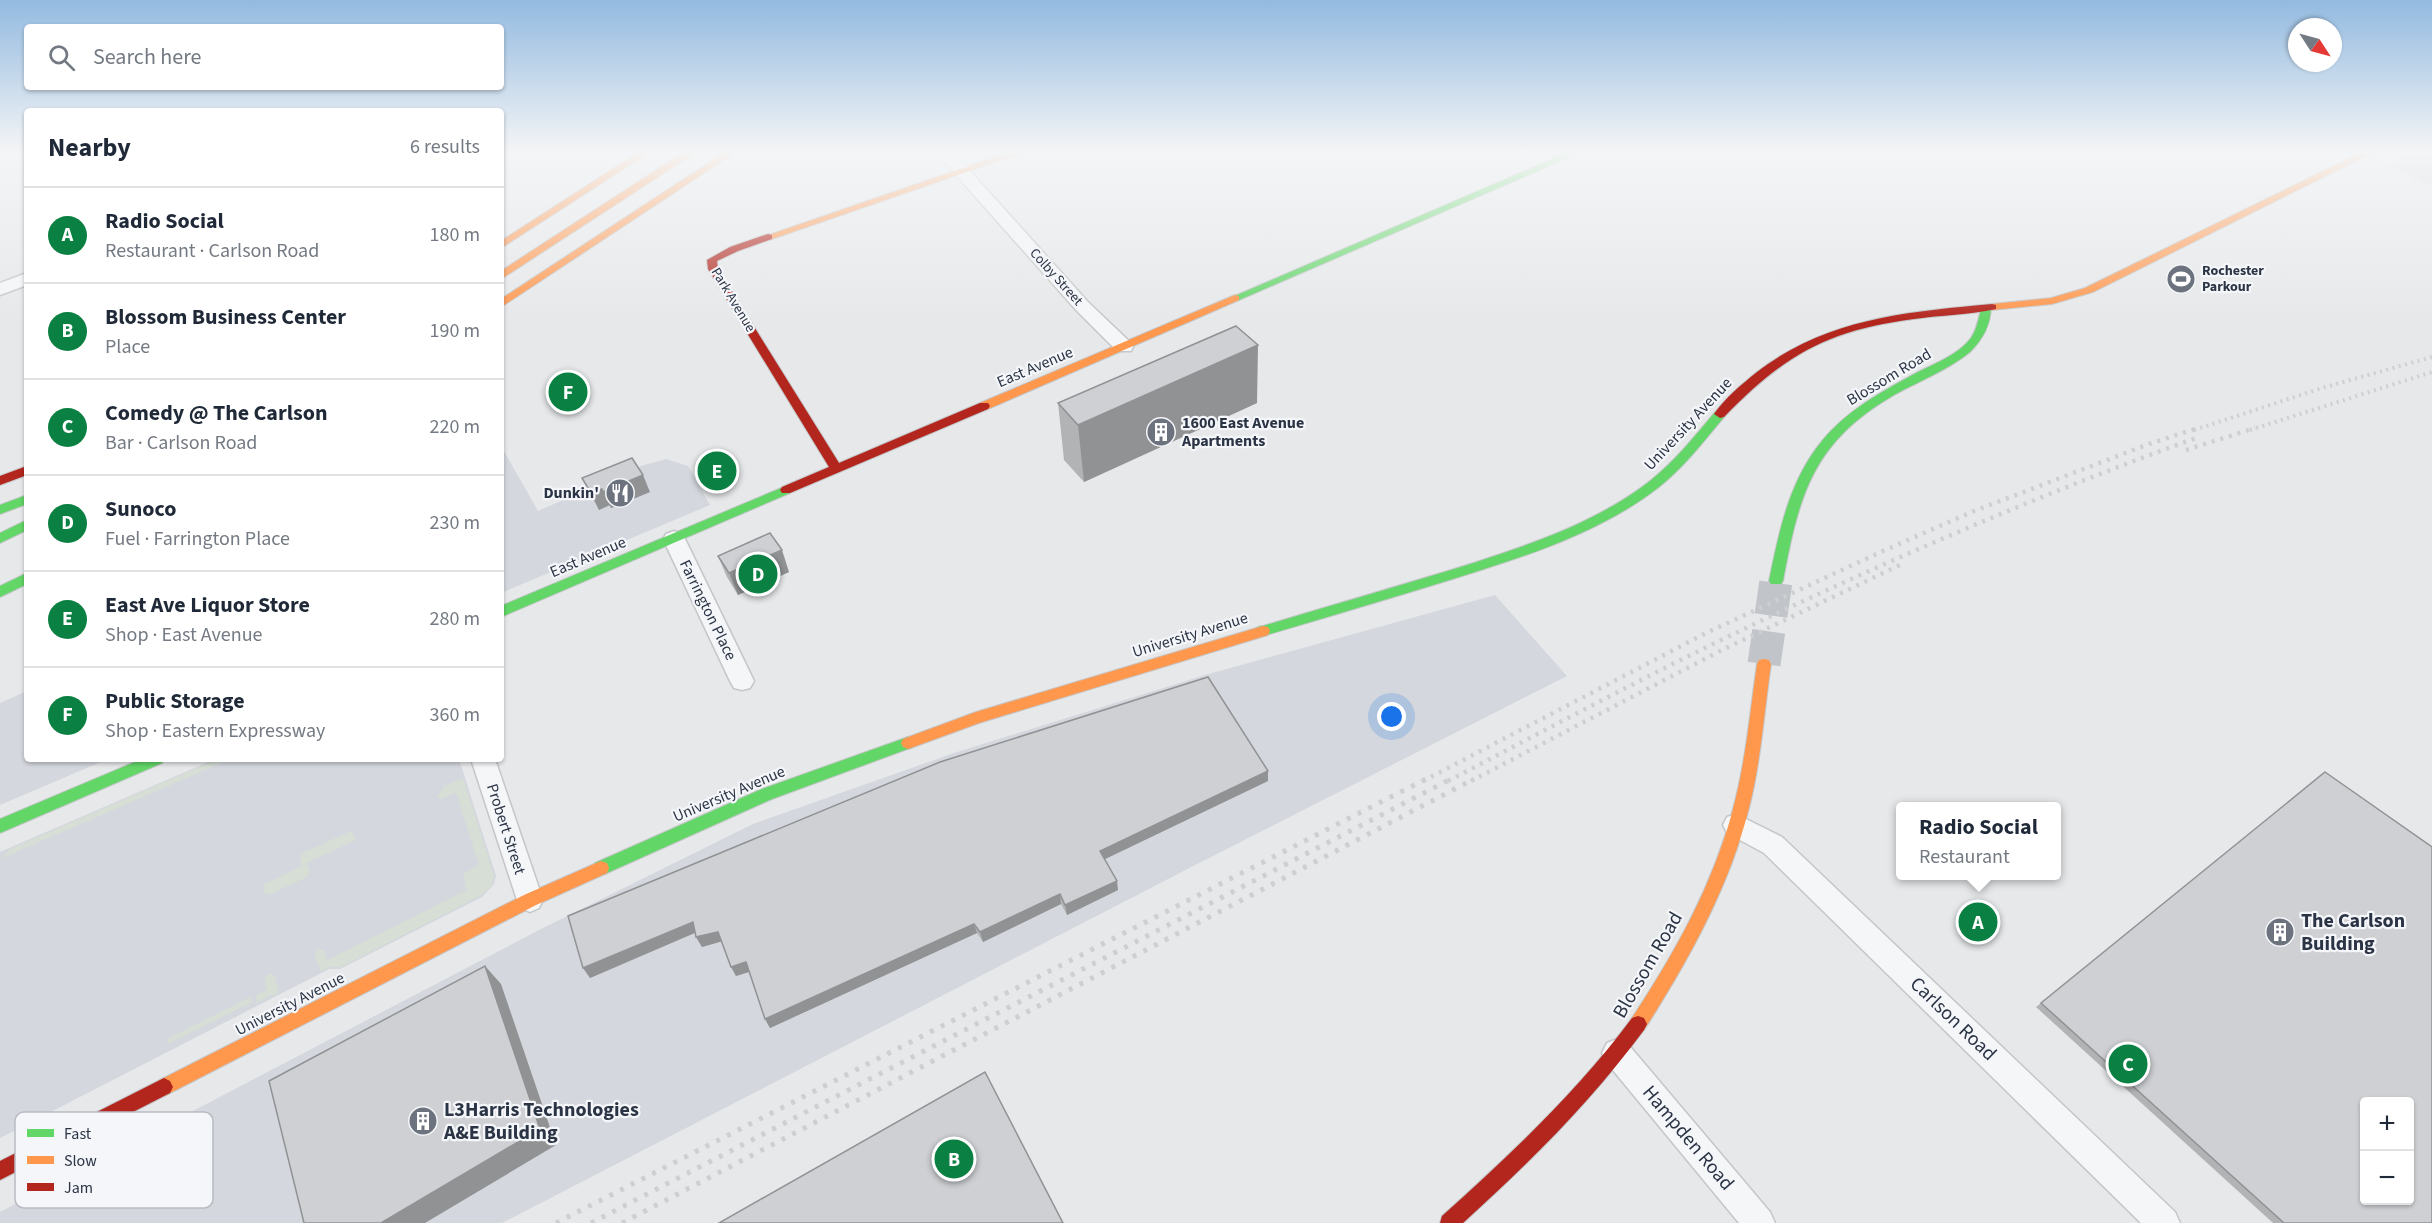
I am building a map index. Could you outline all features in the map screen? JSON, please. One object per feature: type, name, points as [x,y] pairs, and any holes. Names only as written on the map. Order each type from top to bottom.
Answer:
[{"type":"main road","points":[[504,242],[559,207]]},
{"type":"main road","points":[[504,274],[607,207]]},
{"type":"main road","points":[[504,302],[648,207]]},
{"type":"main road","name":"Park Avenue","points":[[837,469],[713,269],[711,262],[734,249],[859,207]]},
{"type":"main road","name":"East Avenue","points":[[504,611],[1449,207]]},
{"type":"main road","name":"University Avenue","points":[[115,1112],[530,900],[767,794],[976,718],[1505,558],[1601,518],[1653,486],[1678,463],[1738,392],[1799,347],[1832,333],[1873,321],[2052,300],[2089,290],[2259,207]]},
{"type":"main road","name":"Blossom Road","points":[[1776,581],[1795,497],[1809,469],[1826,445],[1850,421],[1878,401],[1949,355],[1965,351],[1977,339],[1986,323],[1986,308]]},
{"type":"main road","points":[[1908,316],[1937,330]]},
{"type":"main road","points":[[0,481],[24,471]]},
{"type":"main road","points":[[0,510],[24,500]]},
{"type":"main road","points":[[0,538],[24,526]]},
{"type":"main road","points":[[0,592],[24,580]]},
{"type":"main road","name":"Blossom Road","points":[[1449,1223],[1550,1129],[1617,1053],[1660,992],[1689,940],[1736,825],[1751,754],[1764,664]]},
{"type":"main road","points":[[0,826],[150,762]]},
{"type":"main road","name":"University Avenue","points":[[0,1171],[15,1163]]},
{"type":"street","name":"Colby Street","points":[[994,207],[1082,306],[1124,347]]},
{"type":"street","points":[[0,290],[24,279]]},
{"type":"street","name":"Farrington Place","points":[[674,538],[742,681]]},
{"type":"street","name":"Probert Street","points":[[484,762],[530,900]]},
{"type":"street","name":"Carlson Road","points":[[1736,825],[1773,845],[2164,1223]]},
{"type":"street","name":"Hampden Road","points":[[1617,1053],[1759,1223]]},
{"type":"shaded area","points":[[504,451],[538,511],[641,466],[666,459],[688,466],[710,505],[504,592]]},
{"type":"shaded area","points":[[1495,595],[1567,676],[502,1223],[0,1223],[0,1212],[15,1204],[15,1208],[213,1208],[213,1112],[191,1112],[539,930],[753,824],[954,753],[1205,675]]},
{"type":"shaded area","points":[[24,692],[24,762],[101,762],[0,805],[0,703]]},
{"type":"shaded area","points":[[208,762],[460,762],[496,876],[494,884],[482,897],[340,969],[329,969],[51,1112],[15,1112],[15,1130],[0,1138],[0,852]]},
{"type":"shaded area","points":[[210,762],[224,762],[0,859],[10,849]]},
{"type":"shaded area","points":[[463,778],[493,872],[493,881],[489,888],[476,898],[341,967],[329,967],[321,972],[314,954],[318,949],[324,950],[327,960],[466,890],[463,874],[479,865],[456,793],[442,799],[437,797],[444,786]]},
{"type":"shaded area","points":[[351,831],[356,840],[307,863],[310,872],[307,877],[271,894],[265,893],[263,885],[302,866],[300,857],[303,853]]},
{"type":"shaded area","points":[[269,973],[275,976],[278,991],[276,996],[271,995],[252,1006],[257,1001],[256,995],[267,989],[264,979]]},
{"type":"shaded area","points":[[250,997],[252,1002],[168,1044],[167,1039]]},
{"type":"building","points":[[1236,326],[1258,345],[1078,425],[1058,403]]},
{"type":"building","points":[[632,458],[643,475],[603,492],[602,489],[591,493],[582,478]]},
{"type":"building","points":[[770,533],[782,550],[729,573],[718,556]]},
{"type":"building","points":[[1208,677],[1268,771],[1100,851],[1117,881],[1065,905],[1060,894],[980,932],[974,924],[765,1019],[746,962],[731,967],[718,932],[696,937],[693,922],[583,968],[568,916],[940,762]]},
{"type":"building","name":"The Carlson Building","points":[[2325,772],[2432,847],[2432,1223],[2284,1223],[2041,1003]]},
{"type":"building","name":"L3Harris Technologies A&E Building","points":[[485,966],[540,1129],[381,1223],[304,1223],[269,1081]]},
{"type":"building","points":[[985,1072],[1063,1223],[719,1223]]},
{"type":"tunnel","points":[[1764,664],[1776,581]]},
{"type":"railway","points":[[2194,430],[2322,388],[2432,357]]},
{"type":"railway","points":[[2250,430],[2432,372]]},
{"type":"railway","points":[[1423,781],[1706,633],[1883,551],[1974,511],[2149,444],[2198,428]]},
{"type":"railway","points":[[2186,450],[2255,428]]},
{"type":"railway","points":[[1448,781],[1683,659],[1835,586],[2014,508],[2196,438]]},
{"type":"railway","points":[[1471,781],[1720,651],[1902,564]]},
{"type":"railway","points":[[556,1223],[1426,779]]},
{"type":"railway","points":[[591,1223],[1451,779]]},
{"type":"railway","points":[[622,1223],[1474,779]]},
{"type":"traffic: fast","points":[[1235,298],[1448,207]]},
{"type":"traffic: fast","points":[[1776,581],[1787,527],[1798,492],[1814,460],[1825,445],[1847,422],[1873,403],[1966,350],[1980,333],[1986,308]]},
{"type":"traffic: fast","points":[[1263,631],[1491,562],[1577,530],[1630,501],[1654,484],[1680,460],[1720,414]]},
{"type":"traffic: fast","points":[[504,611],[786,490]]},
{"type":"traffic: fast","points":[[0,510],[24,500]]},
{"type":"traffic: fast","points":[[0,538],[24,526]]},
{"type":"traffic: fast","points":[[0,592],[24,580]]},
{"type":"traffic: fast","points":[[601,868],[767,794],[908,743]]},
{"type":"traffic: fast","points":[[0,826],[150,762]]},
{"type":"traffic: slow","points":[[504,243],[560,207]]},
{"type":"traffic: slow","points":[[504,274],[607,207]]},
{"type":"traffic: slow","points":[[504,302],[648,207]]},
{"type":"traffic: slow","points":[[768,237],[857,207]]},
{"type":"traffic: slow","points":[[1992,307],[2052,301],[2089,290],[2258,207]]},
{"type":"traffic: slow","points":[[984,406],[1235,298]]},
{"type":"traffic: slow","points":[[908,743],[976,718],[1263,631]]},
{"type":"traffic: slow","points":[[1638,1024],[1668,977],[1694,929],[1727,853],[1746,787],[1764,664]]},
{"type":"traffic: slow","points":[[164,1087],[530,900],[601,868]]},
{"type":"traffic: jam","points":[[768,237],[734,249],[712,260],[713,269],[837,469]]},
{"type":"traffic: jam","points":[[1720,414],[1750,383],[1780,360],[1811,342],[1843,330],[1877,322],[1992,307]]},
{"type":"traffic: jam","points":[[786,490],[984,406]]},
{"type":"traffic: jam","points":[[0,481],[24,471]]},
{"type":"traffic: jam","points":[[1449,1223],[1525,1153],[1573,1104],[1638,1024]]},
{"type":"traffic: jam","points":[[115,1112],[164,1087]]},
{"type":"traffic: jam","points":[[0,1171],[15,1163]]},
{"type":"place","name":"Rochester Parkour","points":[[2181,279]]},
{"type":"place","name":"Public Storage","points":[[568,392]]},
{"type":"place","name":"1600 East Avenue Apartments","points":[[1161,432]]},
{"type":"place","name":"East Ave Liquor Store","points":[[717,471]]},
{"type":"place","name":"Dunkin'","points":[[620,493]]},
{"type":"place","name":"Sunoco","points":[[758,574]]},
{"type":"place","name":"Radio Social","points":[[1978,922]]},
{"type":"place","name":"The Carlson Building","points":[[2280,932]]},
{"type":"place","name":"Comedy @ The Carlson","points":[[2128,1064]]},
{"type":"place","name":"L3Harris Technologies A&E Building","points":[[423,1121]]},
{"type":"place","name":"Blossom Business Center","points":[[954,1159]]}]
